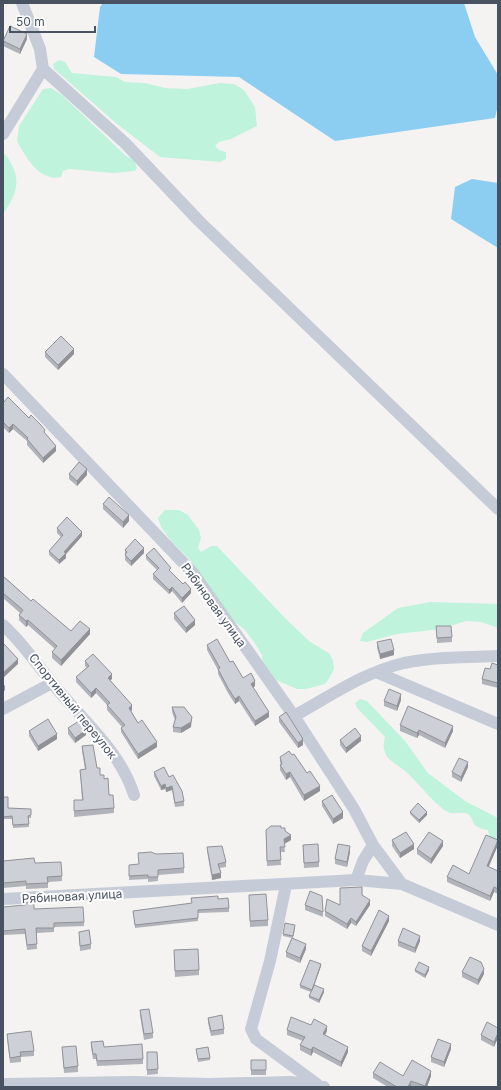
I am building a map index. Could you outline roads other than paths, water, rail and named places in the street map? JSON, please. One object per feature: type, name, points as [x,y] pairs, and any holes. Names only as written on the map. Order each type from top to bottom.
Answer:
[{"type":"street","points":[[22,3],[40,49],[43,69],[125,143],[198,221],[498,509]]},
{"type":"street","points":[[3,134],[43,69]]},
{"type":"street","name":"Рябиновая улица","points":[[3,374],[188,568],[294,716],[354,809],[373,845],[402,884]]},
{"type":"street","name":"Спортивный переулок","points":[[3,625],[25,647],[120,764],[129,780],[134,795]]},
{"type":"street","points":[[294,716],[348,684],[376,672],[403,663],[498,656]]},
{"type":"street","points":[[376,672],[498,724]]},
{"type":"street","points":[[3,710],[52,682]]},
{"type":"street","points":[[356,880],[363,861],[373,845]]},
{"type":"street","name":"Рябиновая улица","points":[[3,899],[356,880],[402,884]]},
{"type":"street","points":[[286,884],[270,961],[251,1029],[256,1039],[321,1086]]},
{"type":"street","points":[[402,884],[498,925]]},
{"type":"street","points":[[3,1084],[210,1085],[291,1082],[321,1086]]},
{"type":"water","points":[[103,3],[464,3],[475,37],[498,75],[498,105],[495,118],[335,141],[239,77],[121,74],[94,57],[100,7]]},
{"type":"water","points":[[472,179],[498,183],[498,248],[451,219],[455,187]]}]
